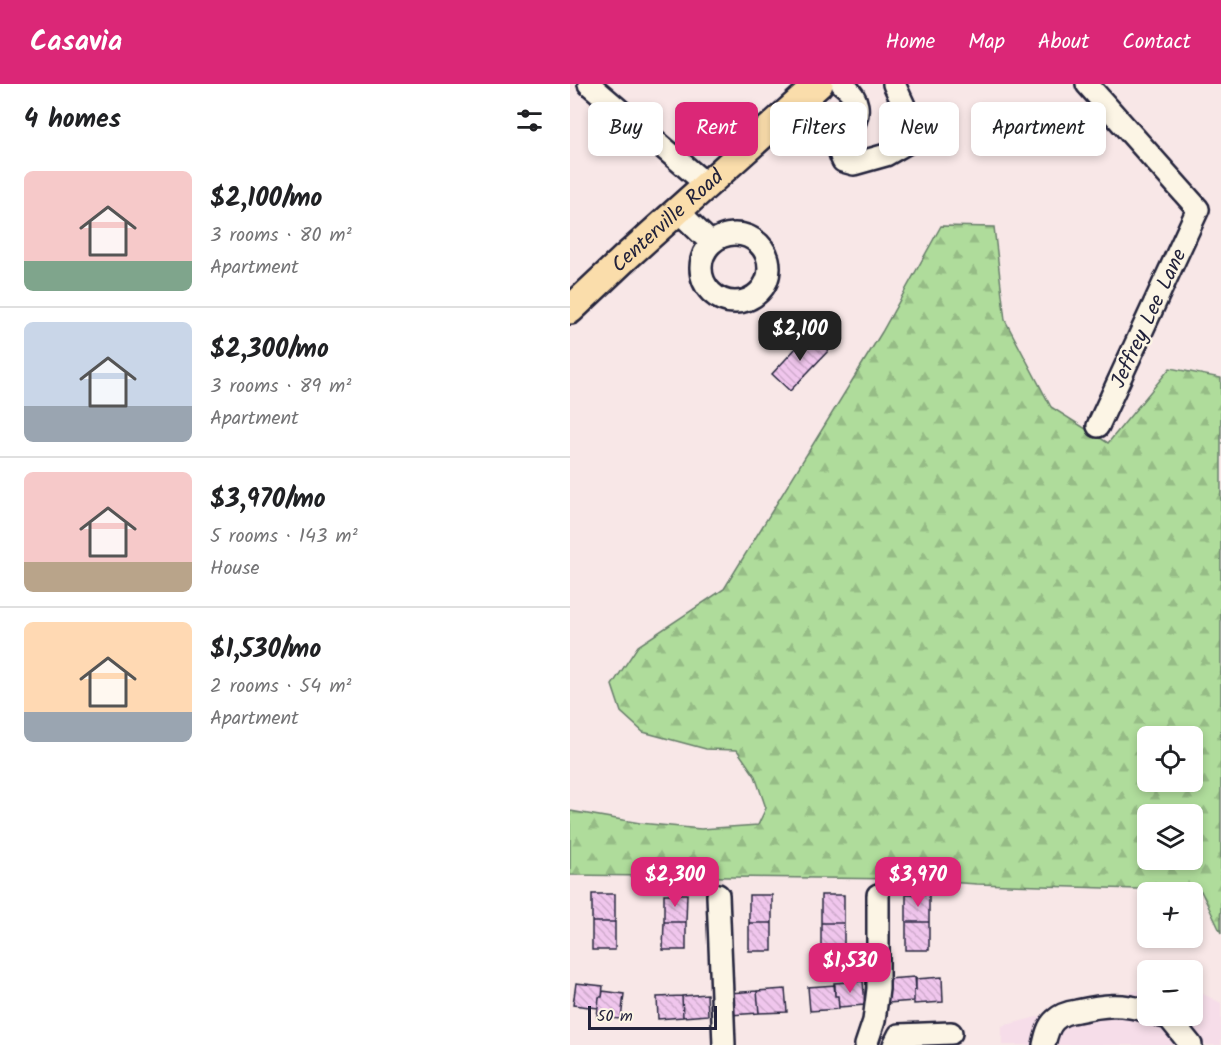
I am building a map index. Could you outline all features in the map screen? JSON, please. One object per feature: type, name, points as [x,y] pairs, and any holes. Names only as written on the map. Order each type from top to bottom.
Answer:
[{"type":"main road","name":"Centerville Road","points":[[570,310],[819,84]]},
{"type":"street","points":[[589,84],[707,185]]},
{"type":"street","points":[[842,84],[856,98],[857,116],[841,141],[839,154],[843,161],[854,165],[886,155],[907,143],[912,131],[906,110],[894,84]]},
{"type":"street","name":"Jeffrey Lee Lane","points":[[1087,84],[1198,209],[1098,426]]},
{"type":"street","points":[[678,211],[711,243]]},
{"type":"street","points":[[718,895],[723,1045]]},
{"type":"street","points":[[866,1045],[874,1021],[878,989],[878,895]]},
{"type":"street","points":[[1044,1045],[1046,1032],[1055,1020],[1067,1013],[1104,1005],[1137,1008]]},
{"type":"street","points":[[1176,1026],[1191,1045]]},
{"type":"street","points":[[894,1045],[899,1035],[951,1033]]},
{"type":"shaded area","points":[[1137,991],[1137,1026],[1203,1026],[1203,994],[1221,1003],[1221,1045],[1002,1045],[1002,1026]]},
{"type":"green space","points":[[941,226],[994,227],[1005,320],[1051,407],[1108,443],[1170,368],[1221,378],[1221,933],[1203,895],[1203,882],[1137,882],[1137,889],[901,879],[570,875],[570,811],[640,823],[701,829],[758,825],[766,808],[755,776],[737,750],[706,749],[643,732],[621,712],[612,685],[638,646],[724,589],[882,332]]},
{"type":"building","points":[[810,333],[829,350],[790,391],[772,374]]},
{"type":"building","points":[[592,894],[615,894],[615,922],[592,922]]},
{"type":"building","points":[[664,894],[687,894],[686,922],[664,922]]},
{"type":"building","points":[[906,894],[929,894],[929,922],[906,922]]},
{"type":"building","points":[[749,895],[772,895],[772,923],[749,923]]},
{"type":"building","points":[[821,895],[844,895],[844,923],[821,923]]},
{"type":"building","points":[[592,922],[615,922],[615,950],[592,950]]},
{"type":"building","points":[[664,922],[686,922],[686,950],[663,950]]},
{"type":"building","points":[[906,922],[929,922],[929,950],[906,950]]},
{"type":"building","points":[[749,923],[772,923],[772,951],[749,951]]},
{"type":"building","points":[[821,923],[844,923],[844,951],[821,951]]},
{"type":"building","points":[[915,977],[914,1001],[888,1003],[887,979]]},
{"type":"building","points":[[942,977],[943,1002],[914,1004],[916,979]]},
{"type":"building","points":[[863,981],[865,1005],[839,1007],[834,983]]},
{"type":"building","points":[[576,983],[603,986],[598,1008],[573,1005]]},
{"type":"building","points":[[835,985],[835,996],[838,996],[839,1009],[810,1011],[808,987]]},
{"type":"building","points":[[785,989],[787,1012],[759,1013],[757,991]]},
{"type":"building","points":[[603,991],[624,994],[621,1019],[597,1017],[599,997],[602,997]]},
{"type":"building","points":[[757,991],[759,1013],[730,1015],[729,993]]},
{"type":"building","points":[[707,994],[708,1015],[683,1017],[682,996]]},
{"type":"building","points":[[682,996],[683,1017],[658,1019],[657,997]]}]
